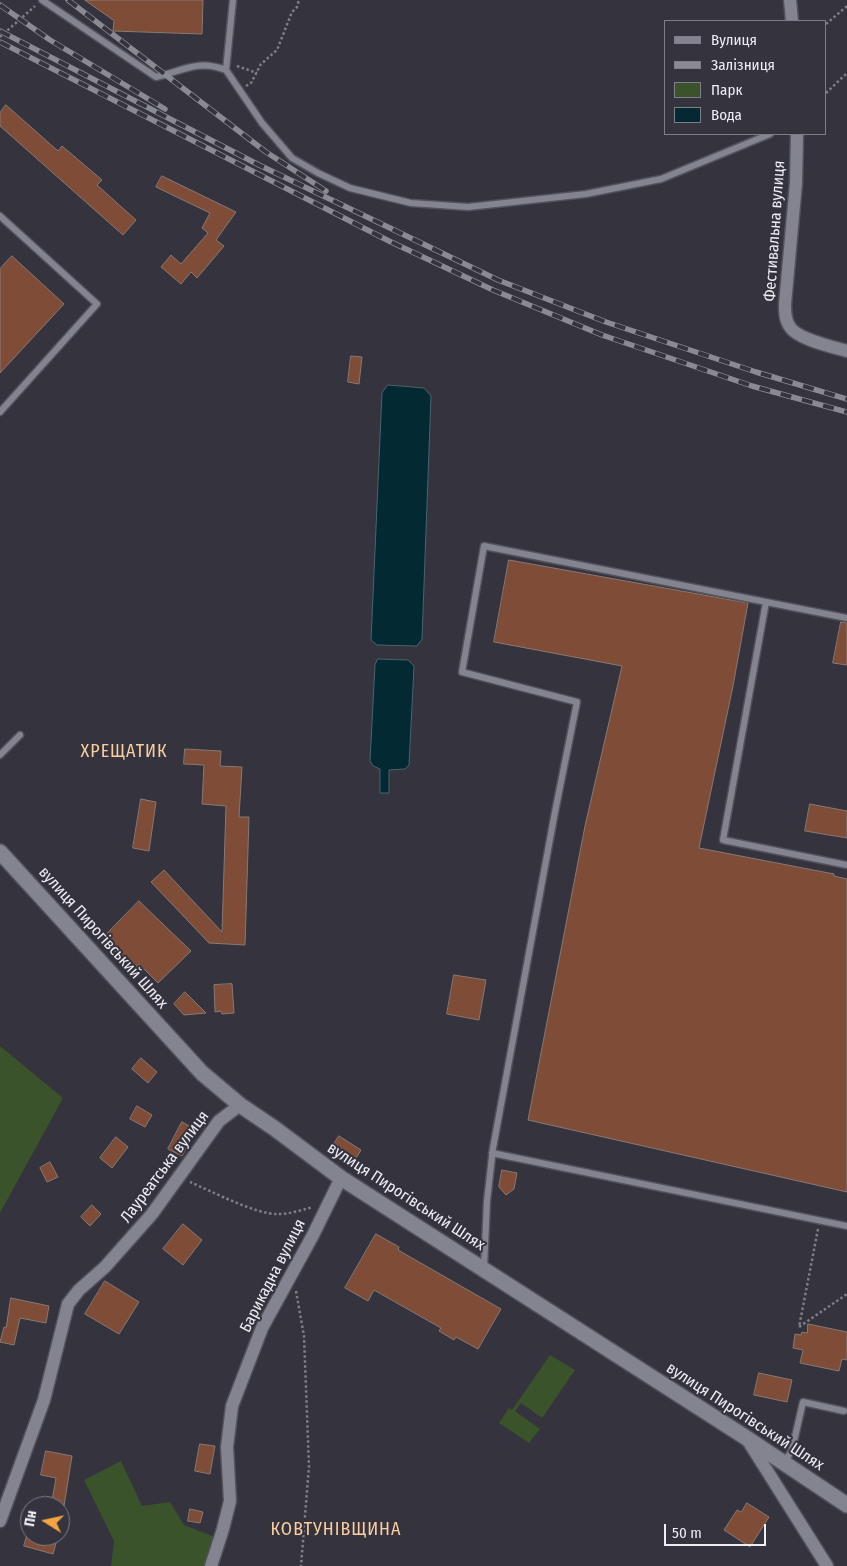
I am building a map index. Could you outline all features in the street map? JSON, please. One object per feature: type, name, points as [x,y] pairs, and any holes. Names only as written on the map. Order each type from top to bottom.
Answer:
[{"type":"street","points":[[790,0],[792,20]]},
{"type":"street","name":"Фестивальна вулиця","points":[[797,135],[796,183],[785,304],[786,319],[790,329],[799,335],[847,352]]},
{"type":"street","name":"вулиця Пирогівський Шлях","points":[[0,852],[202,1073],[240,1105],[341,1178],[745,1437],[847,1505]]},
{"type":"street","name":"Лауреатська вулиця","points":[[0,1521],[44,1400],[68,1304],[79,1290],[105,1267],[152,1214],[218,1121],[240,1105]]},
{"type":"street","name":"Барикадна вулиця","points":[[211,1566],[230,1501],[226,1447],[232,1406],[262,1328],[341,1178]]},
{"type":"street","points":[[745,1437],[827,1566]]},
{"type":"lane","points":[[42,0],[156,77],[188,67],[213,65],[226,70],[262,124],[292,158],[350,188],[411,203],[468,207],[586,194],[661,179],[768,135]]},
{"type":"lane","points":[[226,70],[233,0]]},
{"type":"lane","points":[[0,216],[97,304],[0,412]]},
{"type":"lane","points":[[484,1269],[486,1201],[492,1153],[577,702],[462,672],[484,546],[847,618]]},
{"type":"lane","points":[[766,602],[723,840],[847,865]]},
{"type":"lane","points":[[0,755],[20,735]]},
{"type":"lane","points":[[492,1153],[847,1226]]},
{"type":"lane","points":[[784,1463],[792,1450],[803,1402],[844,1411]]},
{"type":"path","points":[[0,36],[42,0]]},
{"type":"path","points":[[239,90],[251,82],[261,64],[277,50],[292,12],[298,7],[299,0]]},
{"type":"path","points":[[827,23],[847,6]]},
{"type":"path","points":[[227,63],[256,73]]},
{"type":"path","points":[[827,92],[847,73]]},
{"type":"path","points":[[178,1177],[268,1213],[279,1214],[328,1203]]},
{"type":"path","points":[[819,1220],[799,1327],[847,1294]]},
{"type":"path","points":[[293,1271],[304,1336],[309,1466],[301,1566]]},
{"type":"green space","points":[[0,1046],[63,1098],[0,1213]]},
{"type":"green space","points":[[550,1355],[575,1370],[542,1418],[521,1403],[515,1411],[540,1429],[529,1443],[499,1423],[509,1408],[512,1410]]},
{"type":"green space","points":[[121,1461],[142,1506],[170,1502],[184,1525],[215,1537],[207,1566],[111,1566],[114,1541],[84,1480]]},
{"type":"water","points":[[388,385],[424,388],[431,396],[422,639],[417,646],[377,645],[371,640],[382,393]]},
{"type":"water","points":[[378,659],[408,660],[414,666],[409,765],[405,769],[389,770],[389,793],[380,793],[380,769],[373,766],[370,761],[375,665]]},
{"type":"building","points":[[85,0],[203,0],[202,34],[113,31],[114,21]]},
{"type":"building","points":[[6,105],[58,151],[62,146],[102,180],[97,185],[136,220],[123,235],[0,126],[0,113]]},
{"type":"building","points":[[162,176],[236,212],[216,240],[224,246],[197,278],[191,272],[181,284],[161,267],[171,255],[181,264],[208,233],[202,228],[210,213],[156,187]]},
{"type":"building","points":[[12,256],[64,304],[0,373],[0,269]]},
{"type":"building","points":[[351,356],[362,357],[359,384],[348,382]]},
{"type":"building","points":[[509,560],[748,603],[733,686],[699,848],[834,874],[834,876],[847,879],[847,1192],[528,1120],[585,826],[622,666],[494,642]]},
{"type":"building","points":[[841,622],[847,623],[847,665],[833,663]]},
{"type":"building","points":[[185,749],[221,751],[220,766],[242,767],[239,817],[249,817],[245,945],[209,943],[151,882],[164,870],[222,932],[226,806],[202,804],[204,765],[184,764]]},
{"type":"building","points":[[141,799],[156,802],[149,851],[133,848]]},
{"type":"building","points":[[810,804],[847,811],[847,838],[805,831]]},
{"type":"building","points":[[139,901],[191,951],[158,983],[139,964],[134,969],[102,939]]},
{"type":"building","points":[[454,975],[486,980],[479,1020],[447,1014]]},
{"type":"building","points":[[232,984],[234,1013],[222,1014],[221,1011],[215,1012],[214,985]]},
{"type":"building","points":[[185,992],[206,1013],[184,1015],[174,1004]]},
{"type":"building","points":[[141,1058],[157,1072],[148,1083],[132,1069]]},
{"type":"building","points":[[137,1106],[152,1115],[145,1127],[130,1119]]},
{"type":"building","points":[[182,1122],[197,1130],[182,1156],[168,1149]]},
{"type":"building","points":[[339,1136],[361,1150],[353,1163],[331,1149]]},
{"type":"building","points":[[116,1137],[128,1147],[112,1168],[100,1158]]},
{"type":"building","points":[[50,1162],[58,1177],[47,1182],[40,1168]]},
{"type":"building","points":[[502,1170],[517,1173],[514,1189],[506,1195],[499,1187]]},
{"type":"building","points":[[92,1205],[101,1214],[90,1226],[81,1217]]},
{"type":"building","points":[[183,1224],[202,1240],[183,1265],[163,1249]]},
{"type":"building","points":[[376,1234],[399,1247],[398,1250],[501,1309],[478,1349],[456,1337],[454,1340],[439,1331],[441,1328],[374,1290],[368,1301],[345,1288]]},
{"type":"building","points":[[105,1281],[139,1302],[119,1334],[85,1314]]},
{"type":"building","points":[[11,1298],[49,1306],[46,1323],[20,1318],[14,1345],[0,1342],[4,1327],[6,1327]]},
{"type":"building","points":[[808,1324],[847,1332],[847,1360],[842,1359],[839,1371],[800,1363],[803,1350],[793,1348],[795,1334],[807,1333]]},
{"type":"building","points":[[759,1373],[792,1380],[787,1402],[754,1395]]},
{"type":"building","points":[[200,1444],[215,1446],[210,1474],[195,1471]]},
{"type":"building","points":[[46,1451],[72,1456],[66,1496],[53,1496],[56,1478],[41,1475]]},
{"type":"building","points":[[747,1503],[769,1517],[750,1547],[724,1530],[737,1510],[741,1512]]},
{"type":"building","points":[[190,1509],[203,1512],[200,1523],[188,1521]]},
{"type":"building","points":[[24,1546],[55,1546],[53,1554]]},
{"type":"railway","points":[[68,0],[266,152],[326,191]]},
{"type":"railway","points":[[0,5],[50,40],[165,109]]},
{"type":"railway","points":[[0,31],[259,165],[498,280],[606,322],[756,372],[847,399]]},
{"type":"railway","points":[[0,42],[389,241],[493,290],[602,335],[752,386],[847,412]]},
{"type":"district","name":"ХРЕЩАТИК","points":[[124,752]]},
{"type":"district","name":"КОВТУНІВЩИНА","points":[[336,1530]]}]
